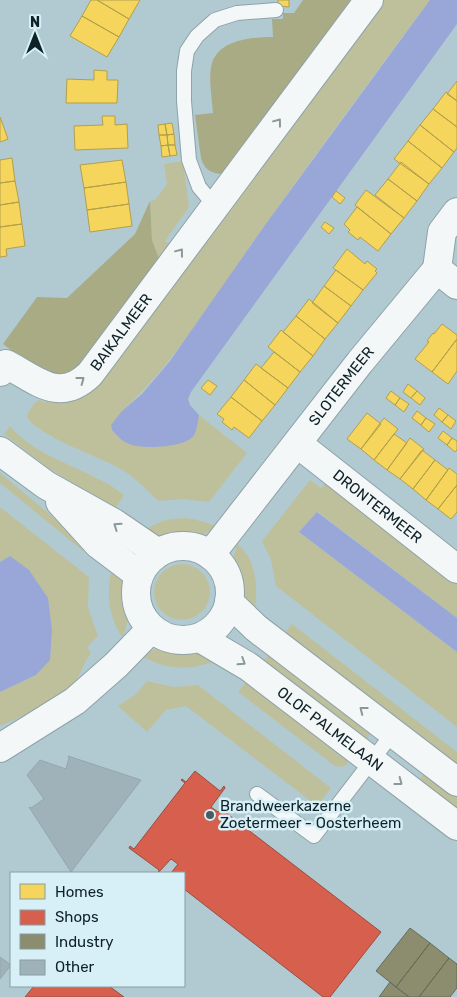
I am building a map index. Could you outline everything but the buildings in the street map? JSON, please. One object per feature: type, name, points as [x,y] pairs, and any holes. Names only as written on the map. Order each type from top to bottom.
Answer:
[{"type":"street","name":"BAIKALMEER","points":[[0,372],[6,364],[52,389],[67,388],[80,384],[90,374],[369,0]]},
{"type":"street","name":"SLOTERMEER","points":[[210,555],[360,362],[447,277],[442,232],[457,212]]},
{"type":"street","name":"DRONTERMEER","points":[[298,444],[457,569]]},
{"type":"street","points":[[0,451],[46,486],[114,523],[158,553]]},
{"type":"street","points":[[46,486],[98,544],[139,575]]},
{"type":"street","points":[[184,546],[198,549],[210,555],[220,564],[227,576],[230,589],[229,602],[218,624],[213,630],[200,638],[183,640],[166,638],[151,629],[142,617],[137,604],[136,589],[139,575],[147,563],[158,553],[170,548],[184,546]]},
{"type":"street","points":[[229,602],[256,628],[457,782]]},
{"type":"street","points":[[0,748],[76,701],[116,665],[151,629]]},
{"type":"street","name":"OLOF PALMELAAN","points":[[200,638],[249,667],[457,826]]},
{"type":"lane","points":[[215,206],[200,187],[189,160],[184,101],[184,71],[187,51],[197,36],[216,20],[237,13],[276,10]]},
{"type":"lane","points":[[257,794],[314,836],[393,733]]},
{"type":"green space","points":[[303,0],[360,0],[223,174],[212,172],[206,168],[201,158],[195,115],[213,113],[210,74],[216,55],[222,49],[238,41],[273,37],[272,19],[283,19],[283,13],[294,13]]},
{"type":"green space","points":[[379,0],[430,0],[300,176],[178,350],[142,392],[122,411],[194,434],[199,415],[247,453],[209,502],[182,499],[159,501],[126,472],[56,439],[33,424],[27,417],[33,405],[39,400],[45,402],[48,395]]},
{"type":"green space","points":[[183,161],[189,207],[165,241],[176,249],[162,267],[152,240],[150,201],[155,200],[167,184],[164,164]]},
{"type":"green space","points":[[150,201],[152,240],[162,267],[72,380],[35,368],[3,344],[37,297],[67,298],[135,234]]},
{"type":"green space","points":[[10,426],[42,452],[107,483],[124,495],[113,512],[73,483],[48,468],[4,434]]},
{"type":"green space","points":[[0,473],[87,545],[83,551],[0,483]]},
{"type":"green space","points":[[310,480],[321,488],[327,481],[457,581],[457,618],[318,512],[299,532],[457,652],[457,727],[276,586],[271,560],[262,541]]},
{"type":"green space","points":[[0,507],[89,577],[88,607],[98,636],[87,647],[91,653],[72,686],[57,698],[38,709],[0,726],[0,692],[36,675],[10,556],[0,562]]},
{"type":"green space","points":[[185,518],[216,526],[215,529],[194,538],[180,536],[162,538],[151,536],[143,530],[165,520]]},
{"type":"green space","points":[[237,544],[249,558],[255,576],[256,605],[254,614],[240,596],[232,564]]},
{"type":"green space","points":[[176,564],[188,564],[198,568],[206,576],[210,592],[206,608],[198,616],[188,620],[176,620],[166,616],[158,608],[154,598],[154,586],[158,576],[166,568]]},
{"type":"green space","points":[[112,568],[124,582],[126,589],[128,615],[123,636],[121,636],[113,620],[109,603]]},
{"type":"green space","points":[[292,624],[457,752],[457,773],[281,637]]},
{"type":"green space","points":[[159,648],[175,650],[192,648],[215,661],[188,668],[179,668],[161,665],[143,657],[143,654]]},
{"type":"green space","points":[[272,650],[371,733],[366,740],[260,666]]},
{"type":"green space","points":[[249,678],[349,756],[347,764],[343,767],[335,766],[238,692]]},
{"type":"green space","points":[[147,681],[174,687],[198,685],[331,788],[317,806],[186,706],[166,710],[147,732],[118,706],[135,695]]},
{"type":"green space","points":[[425,772],[457,791],[457,817],[418,782]]},
{"type":"water","points":[[430,0],[457,0],[457,24],[191,392],[188,399],[190,405],[199,415],[194,435],[182,443],[152,447],[142,447],[123,441],[112,430],[111,425],[122,411],[142,394],[170,361],[265,225]]},
{"type":"water","points":[[317,512],[457,618],[457,652],[299,532]]},
{"type":"water","points":[[10,556],[29,570],[48,598],[52,630],[50,660],[36,675],[0,692],[0,562]]},
{"type":"place","name":"Brandweerkazerne Zoetermeer - Oosterheem","points":[[210,815]]}]
